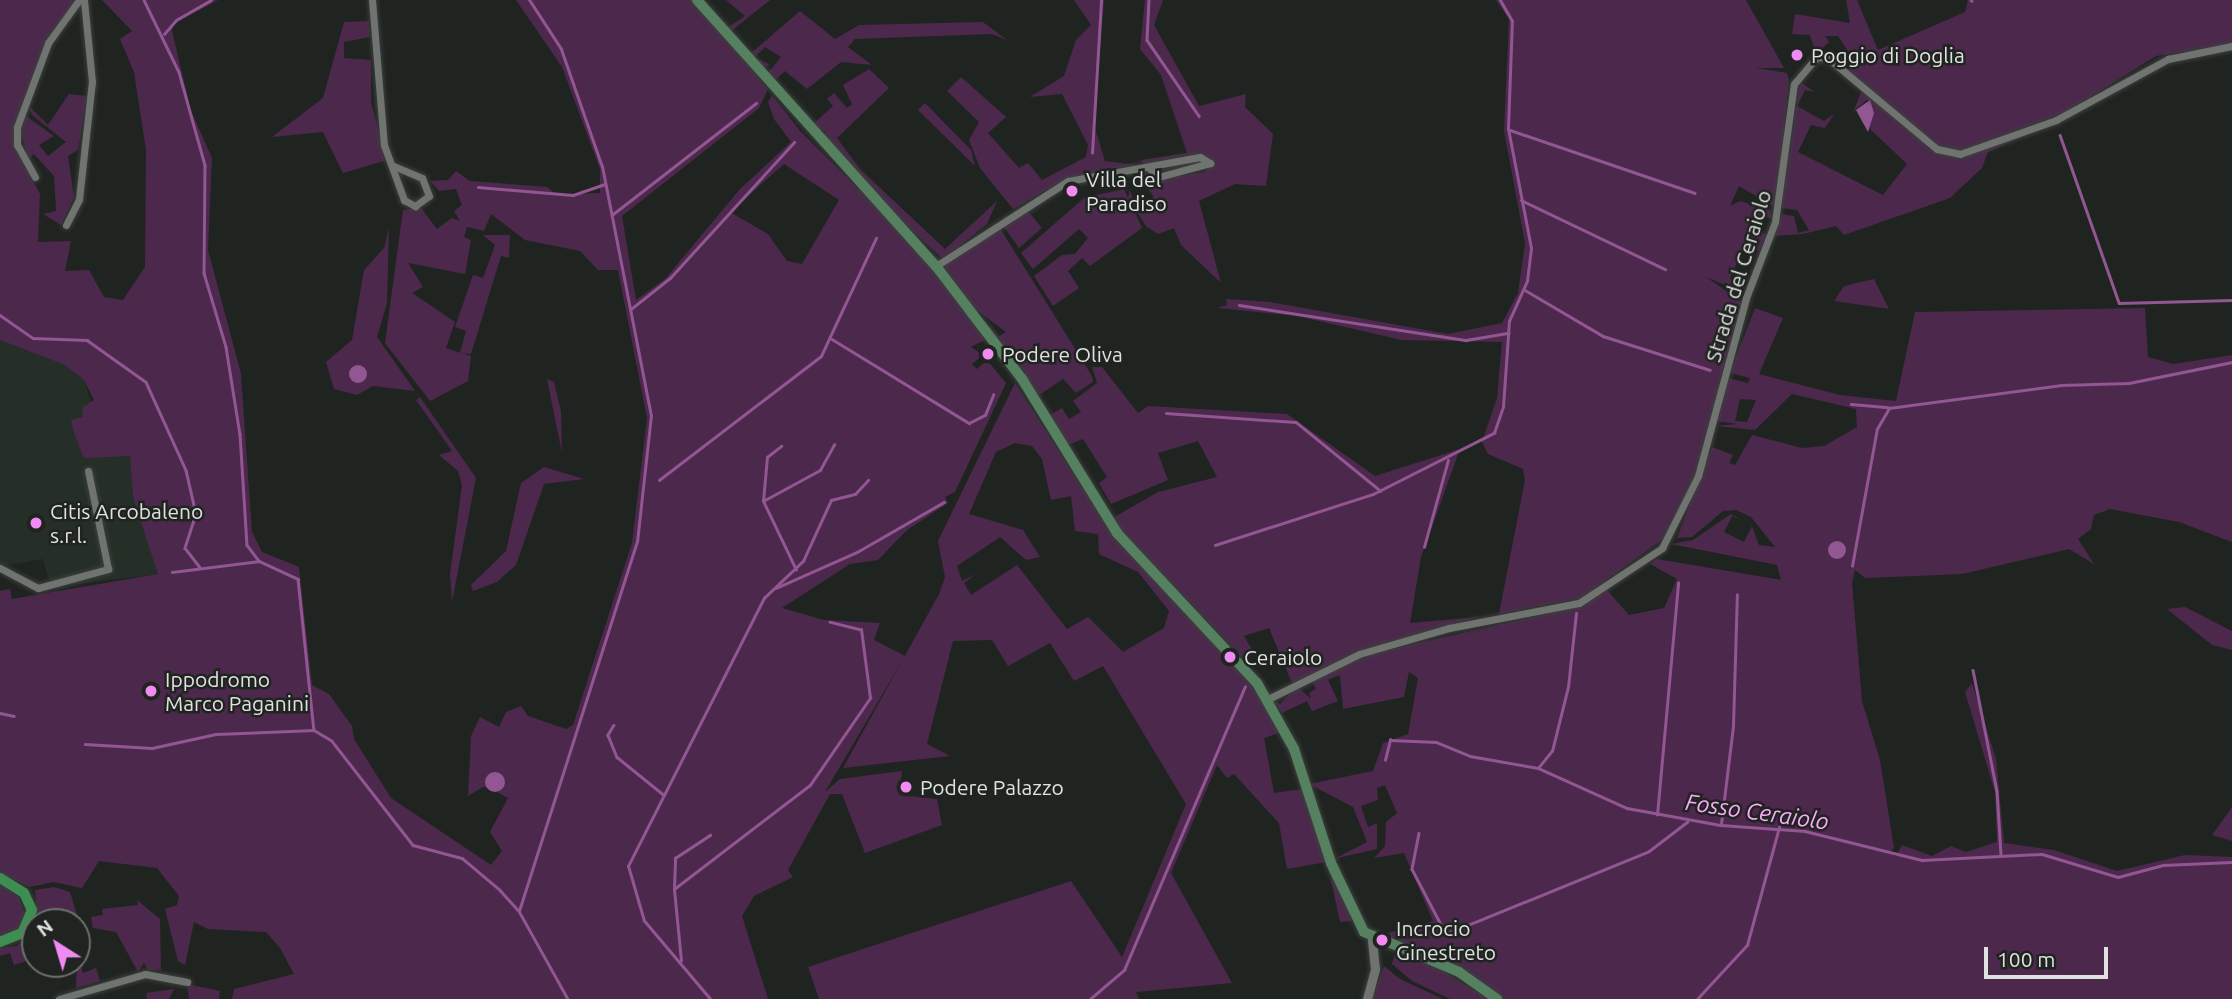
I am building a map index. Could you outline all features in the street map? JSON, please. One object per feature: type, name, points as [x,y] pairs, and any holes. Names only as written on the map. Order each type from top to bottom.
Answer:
[{"type":"main road","points":[[697,0],[936,266],[1022,379],[1117,533],[1268,699],[1294,749],[1341,888],[1373,940],[1448,966],[1497,999]]},
{"type":"main road","points":[[0,878],[24,893],[32,914],[22,933],[0,942]]},
{"type":"street","points":[[35,177],[17,145],[17,127],[48,43],[82,0]]},
{"type":"street","points":[[66,225],[79,199],[92,82],[82,0]]},
{"type":"street","points":[[372,0],[377,101],[392,165],[409,205],[429,196],[422,178],[392,165]]},
{"type":"street","name":"Strada del Ceraiolo","points":[[1268,699],[1359,654],[1449,628],[1579,603],[1662,548],[1698,476],[1746,298],[1774,226],[1794,84],[1817,57],[1828,58],[1937,149],[1960,154],[2056,120],[2168,59],[2232,46]]},
{"type":"street","points":[[936,266],[1060,184],[1148,167],[1200,158],[1210,163],[1158,177],[1148,167]]},
{"type":"street","points":[[0,568],[38,588],[108,569],[112,562],[88,471]]},
{"type":"street","points":[[1367,999],[1375,969],[1373,940]]},
{"type":"street","points":[[59,999],[145,974],[187,982]]},
{"type":"shaded area","points":[[0,0],[77,0],[46,42],[14,145],[40,194],[38,242],[71,241],[65,271],[89,270],[104,297],[123,300],[145,267],[146,150],[134,72],[120,39],[132,31],[102,0],[218,0],[174,24],[172,31],[191,111],[212,158],[208,250],[241,374],[252,532],[262,552],[299,567],[312,685],[329,694],[352,726],[354,739],[391,798],[491,865],[502,851],[490,832],[508,798],[497,792],[502,789],[483,787],[468,796],[471,736],[480,717],[499,727],[506,712],[521,706],[528,716],[566,729],[573,725],[632,543],[647,418],[618,270],[598,270],[580,251],[525,240],[491,214],[484,231],[467,227],[464,237],[471,240],[465,274],[408,263],[423,287],[412,293],[455,322],[446,348],[460,353],[466,331],[455,327],[473,275],[483,278],[495,245],[483,235],[510,235],[509,258],[501,256],[471,354],[461,353],[471,356],[468,381],[430,401],[385,343],[403,210],[421,208],[437,229],[452,218],[460,221],[454,211],[462,205],[456,189],[439,191],[430,181],[448,180],[456,171],[470,181],[547,187],[557,195],[600,193],[600,169],[562,67],[516,0],[694,0],[768,89],[759,108],[622,216],[636,300],[665,279],[740,189],[791,142],[774,119],[768,102],[772,95],[801,132],[913,243],[987,339],[971,347],[983,355],[972,364],[977,369],[987,360],[1006,383],[955,492],[945,497],[948,503],[907,530],[878,560],[850,564],[782,608],[824,620],[880,623],[874,640],[905,656],[825,792],[840,779],[902,771],[899,795],[937,799],[942,825],[865,853],[842,794],[830,794],[788,870],[793,877],[754,896],[742,916],[768,999],[232,999],[234,989],[294,974],[280,948],[266,932],[208,929],[194,922],[185,965],[178,961],[165,909],[177,905],[179,896],[157,868],[99,861],[82,888],[53,882],[30,887],[0,873],[0,591],[10,589],[12,599],[158,574],[133,497],[130,456],[84,458],[75,436],[71,420],[83,417],[82,408],[94,400],[84,380],[65,365],[0,340]],"holes":[[[784,164],[839,200],[802,264],[787,261],[768,234],[730,212]]]},
{"type":"shaded area","points":[[726,0],[770,0],[730,32],[727,28],[745,16]]},
{"type":"shaded area","points":[[1074,0],[1104,0],[1094,125],[1105,161],[1137,165],[1067,178],[1013,209],[980,168],[969,140],[979,122],[947,91],[961,77],[1006,117],[988,133],[1019,168],[1028,163],[1042,180],[1086,157],[1088,145],[1062,94],[1030,97],[1064,76],[1076,40],[1091,25]]},
{"type":"shaded area","points":[[1145,0],[1163,0],[1154,25],[1199,106],[1246,94],[1245,107],[1273,134],[1266,186],[1235,184],[1199,201],[1221,283],[1181,245],[1174,228],[1158,234],[1146,226],[1128,198],[1130,190],[1134,203],[1154,197],[1145,185],[1136,188],[1143,170],[1157,180],[1205,172],[1213,163],[1200,155],[1144,165],[1141,160],[1187,153],[1161,75],[1140,49]]},
{"type":"shaded area","points":[[1496,0],[1746,0],[1784,68],[1756,68],[1787,73],[1789,80],[1776,208],[1739,186],[1730,206],[1740,201],[1770,210],[1772,218],[1756,216],[1753,229],[1768,235],[1759,251],[1744,246],[1730,279],[1743,283],[1740,291],[1706,277],[1742,302],[1696,474],[1663,539],[1581,598],[1499,614],[1525,480],[1523,469],[1488,454],[1482,442],[1497,398],[1502,342],[1402,340],[1297,316],[1217,308],[1227,305],[1226,299],[1270,302],[1448,334],[1502,323],[1518,293],[1525,243],[1504,131],[1509,19]]},
{"type":"shaded area","points":[[1846,0],[1857,0],[1878,50],[1965,12],[1968,0],[2232,0],[2232,44],[2156,56],[2066,112],[1959,152],[1938,146],[1836,61],[1841,53],[1847,63],[1853,59],[1838,36],[1825,36],[1829,42],[1816,54],[1810,35],[1792,34],[1795,14],[1850,23]]},
{"type":"shaded area","points":[[800,11],[835,39],[859,25],[983,22],[1007,40],[992,34],[855,39],[848,47],[872,65],[841,62],[807,89],[785,71],[772,83],[768,73],[781,57],[765,47],[754,58],[770,64],[761,70],[749,55]]},
{"type":"shaded area","points":[[369,21],[370,37],[344,42],[344,58],[371,60],[371,103],[387,160],[343,173],[323,132],[272,137],[323,98],[344,22]]},
{"type":"shaded area","points":[[869,69],[889,88],[837,138],[860,169],[945,249],[997,201],[987,224],[943,259],[891,211],[823,137],[826,132],[811,126],[833,106],[827,99],[834,93],[847,108],[852,104],[843,85]]},
{"type":"shaded area","points":[[1800,82],[1815,92],[1805,90],[1797,106],[1824,121],[1834,114],[1825,128],[1811,125],[1798,152],[1883,195],[1907,164],[1870,129],[1868,99],[1853,112],[1862,90],[1923,142],[1953,155],[2077,113],[1988,152],[1982,168],[1950,198],[1844,235],[1836,226],[1803,234],[1775,236],[1782,214],[1794,216],[1798,233],[1809,230],[1797,210],[1781,208]]},
{"type":"shaded area","points":[[69,94],[87,96],[78,150],[68,156],[74,197],[61,225],[43,214],[56,211],[54,176],[34,154],[28,159],[20,127],[26,116],[54,136],[39,145],[48,156],[66,142],[32,115],[28,105],[48,125]]},
{"type":"shaded area","points":[[1870,100],[1874,113],[1868,132],[1856,110]]},
{"type":"shaded area","points":[[925,103],[971,150],[975,166],[918,110]]},
{"type":"shaded area","points":[[1124,189],[1142,228],[1090,266],[1082,258],[1068,271],[1079,288],[1053,306],[1034,276],[1062,255],[1075,254],[1088,238],[1079,229],[1033,269],[1021,253],[1084,198]]},
{"type":"shaded area","points":[[1027,210],[1042,228],[1019,248],[1001,223]]},
{"type":"shaded area","points":[[998,225],[1092,376],[1093,382],[1076,393],[1063,379],[1038,396],[980,317],[999,336],[1006,332],[975,309],[943,265]]},
{"type":"shaded area","points":[[389,228],[387,303],[377,337],[415,391],[373,386],[357,395],[334,389],[326,362],[352,340],[364,270],[384,248]]},
{"type":"shaded area","points":[[1874,279],[1889,309],[1834,301],[1844,286]]},
{"type":"shaded area","points":[[1755,308],[1783,318],[1759,374],[1840,395],[1896,401],[1915,312],[2145,308],[2148,357],[2173,364],[2232,355],[2232,542],[2179,522],[2110,509],[2094,515],[2091,529],[2078,539],[2094,564],[2069,549],[1962,574],[1865,578],[1855,570],[1852,583],[1862,701],[1880,760],[1894,848],[1889,853],[1896,856],[1902,845],[1932,856],[1951,846],[1966,852],[1997,842],[1995,792],[1965,692],[1972,683],[1996,759],[2004,843],[2054,850],[2117,871],[2185,855],[2232,857],[2232,999],[1502,999],[1462,968],[1376,936],[1433,921],[1404,853],[1374,858],[1385,846],[1386,822],[1397,813],[1385,785],[1377,788],[1378,800],[1361,806],[1368,827],[1377,823],[1377,849],[1334,859],[1367,842],[1353,807],[1309,784],[1373,771],[1383,743],[1408,734],[1418,678],[1409,672],[1404,697],[1343,709],[1340,675],[1328,680],[1338,701],[1312,711],[1307,701],[1282,713],[1273,700],[1280,704],[1297,686],[1311,699],[1309,693],[1316,689],[1310,679],[1361,656],[1578,607],[1607,590],[1629,615],[1664,608],[1677,579],[1650,564],[1657,559],[1781,580],[1777,565],[1671,544],[1693,540],[1731,514],[1741,520],[1732,516],[1724,532],[1744,542],[1752,526],[1759,545],[1775,547],[1751,517],[1736,510],[1723,511],[1692,537],[1677,538],[1712,447],[1733,455],[1729,463],[1735,465],[1752,435],[1802,448],[1824,446],[1857,427],[1856,409],[1792,394],[1755,430],[1716,426],[1737,424],[1717,421],[1728,378],[1748,383],[1750,378],[1730,373]],"holes":[[[1740,399],[1756,400],[1747,422],[1735,421]]]},
{"type":"shaded area","points":[[0,340],[65,365],[84,380],[92,405],[130,456],[161,574],[51,587],[43,559],[0,566]]},
{"type":"shaded area","points":[[358,365],[366,370],[367,374],[362,382],[358,383],[350,378],[349,374],[354,366]]},
{"type":"shaded area","points":[[1092,367],[1102,367],[1138,413],[1148,406],[1287,414],[1375,476],[1460,449],[1421,557],[1410,623],[1479,617],[1358,651],[1292,683],[1269,628],[1244,636],[1254,653],[1245,661],[1111,519],[1158,492],[1217,477],[1198,441],[1158,453],[1168,480],[1111,504],[1099,483],[1107,477],[1083,439],[1065,446],[1050,415],[1062,408],[1069,419],[1081,412],[1073,401],[1097,383]]},
{"type":"shaded area","points":[[547,379],[554,382],[561,411],[562,453]]},
{"type":"shaded area","points":[[1015,383],[1116,540],[1251,680],[1281,732],[1264,738],[1274,793],[1302,789],[1352,921],[1340,922],[1327,862],[1287,869],[1279,823],[1234,774],[1227,778],[1217,765],[1171,873],[1232,983],[1136,992],[1139,999],[819,999],[808,967],[1071,881],[1122,957],[1186,804],[1103,666],[1074,681],[1050,643],[1008,666],[992,640],[953,641],[927,744],[950,756],[843,768],[939,594],[945,577],[938,541]],"holes":[[[1015,443],[1032,446],[1042,459],[1051,500],[1071,496],[1075,531],[1098,534],[1099,554],[1138,572],[1169,611],[1164,628],[1123,652],[1088,617],[1067,629],[1017,565],[971,595],[964,583],[976,574],[962,581],[957,566],[1000,537],[1026,560],[1040,557],[1023,530],[969,514],[996,452]]]},
{"type":"shaded area","points":[[420,397],[476,478],[452,602],[450,574],[462,485],[458,471],[439,455],[452,451],[416,400]]},
{"type":"shaded area","points":[[544,467],[584,479],[544,484],[516,565],[497,582],[473,591],[471,585],[506,551],[521,483]]},
{"type":"shaded area","points":[[1837,541],[1843,544],[1846,550],[1843,556],[1837,559],[1831,556],[1828,550],[1831,544]]},
{"type":"shaded area","points":[[2185,607],[2232,631],[2232,650],[2212,645],[2167,609]]},
{"type":"shaded area","points":[[491,772],[499,772],[505,782],[499,792],[491,792],[485,786],[485,778]]},
{"type":"shaded area","points":[[2232,807],[2232,841],[2212,835]]},
{"type":"shaded area","points":[[0,885],[18,896],[23,908],[21,928],[0,937]]},
{"type":"shaded area","points":[[54,887],[70,892],[75,908],[37,908],[35,890]]},
{"type":"shaded area","points":[[137,900],[160,919],[161,970],[148,970],[144,963],[138,972],[116,932],[93,928],[91,917],[103,915],[102,909],[138,905]]},
{"type":"shaded area","points":[[21,942],[21,963],[14,965],[10,953],[0,956],[0,948],[17,946]]},
{"type":"shaded area","points":[[1395,954],[1433,965],[1488,999],[1450,999],[1412,981],[1392,964]]},
{"type":"shaded area","points":[[1384,966],[1400,979],[1443,999],[1372,999]]},
{"type":"shaded area","points":[[96,968],[100,981],[76,988],[76,978],[91,978],[91,970]]},
{"type":"shaded area","points":[[187,984],[220,991],[219,999],[189,999]]},
{"type":"shaded area","points":[[174,989],[169,999],[147,999],[146,993]]},
{"type":"waterway","points":[[144,0],[179,72],[205,165],[204,273],[226,347],[240,434],[247,545],[259,561],[298,579],[314,730]]},
{"type":"waterway","points":[[164,34],[176,20],[211,0]]},
{"type":"waterway","points":[[519,911],[637,542],[651,416],[602,167],[561,49],[529,0]]},
{"type":"waterway","points":[[1092,153],[1101,0]]},
{"type":"waterway","points":[[1149,0],[1147,40],[1199,116]]},
{"type":"waterway","points":[[1215,545],[1373,494],[1494,433],[1503,407],[1509,321],[1527,281],[1531,248],[1508,128],[1512,21],[1500,0]]},
{"type":"waterway","points":[[613,214],[756,103]]},
{"type":"waterway","points":[[1510,130],[1695,193]]},
{"type":"waterway","points":[[2060,135],[2119,303],[2232,300]]},
{"type":"waterway","points":[[631,309],[670,278],[794,142]]},
{"type":"waterway","points":[[478,187],[573,195],[605,184]]},
{"type":"waterway","points":[[1521,200],[1665,269]]},
{"type":"waterway","points":[[659,480],[821,356],[876,238]]},
{"type":"waterway","points":[[1525,290],[1603,336],[1710,370]]},
{"type":"waterway","points":[[1239,305],[1466,340],[1508,333]]},
{"type":"waterway","points":[[0,315],[33,338],[87,340],[146,382],[186,470],[196,514],[185,548],[200,567]]},
{"type":"waterway","points":[[832,339],[969,423],[985,415],[993,395]]},
{"type":"waterway","points":[[1852,566],[1877,429],[1889,408],[2061,385],[2129,383],[2232,362]]},
{"type":"waterway","points":[[1851,404],[1888,407]]},
{"type":"waterway","points":[[1166,413],[1296,422],[1381,491]]},
{"type":"waterway","points":[[796,570],[763,501],[820,470],[834,445]]},
{"type":"waterway","points":[[763,501],[767,457],[781,446]]},
{"type":"waterway","points":[[1424,547],[1448,460]]},
{"type":"waterway","points":[[710,999],[644,921],[628,866],[764,598],[803,561],[831,500],[855,494],[868,480]]},
{"type":"waterway","points":[[776,588],[857,552],[944,502]]},
{"type":"waterway","points":[[172,572],[259,561]]},
{"type":"waterway","points":[[1657,815],[1678,583]]},
{"type":"waterway","points":[[1721,824],[1733,726],[1737,595]]},
{"type":"waterway","points":[[1538,768],[1552,751],[1568,687],[1576,613]]},
{"type":"waterway","points":[[681,961],[674,889],[810,785],[870,698],[861,630],[830,622]]},
{"type":"waterway","points":[[1973,670],[1997,791],[2001,854]]},
{"type":"waterway","points":[[1090,999],[1124,970],[1245,687]]},
{"type":"waterway","points":[[0,713],[14,716]]},
{"type":"waterway","points":[[614,725],[608,735],[617,757],[664,795]]},
{"type":"waterway","points":[[85,744],[152,748],[216,734],[314,730],[332,741],[413,845],[462,858],[500,890],[519,911],[568,999]]},
{"type":"waterway","name":"Fosso Ceraiolo","points":[[1385,760],[1390,740],[1436,742],[1470,756],[1538,768],[1627,808],[1721,825],[1805,831],[1922,860],[2042,854],[2118,877],[2163,865],[2232,862]]},
{"type":"waterway","points":[[1419,833],[1412,869],[1446,934],[1649,851],[1687,822]]},
{"type":"waterway","points":[[1697,999],[1747,945],[1779,827]]},
{"type":"waterway","points":[[674,889],[675,858],[710,835]]},
{"type":"place","name":"Poggio di Doglia","points":[[1797,55]]},
{"type":"place","name":"Villa del Paradiso","points":[[1072,191]]},
{"type":"place","name":"Podere Oliva","points":[[988,354]]},
{"type":"place","name":"Citis Arcobaleno s.r.l.","points":[[36,523]]},
{"type":"place","name":"Ceraiolo","points":[[1230,657]]},
{"type":"place","name":"Ippodromo Marco Paganini","points":[[151,691]]},
{"type":"place","name":"Podere Palazzo","points":[[906,787]]},
{"type":"place","name":"Incrocio Ginestreto","points":[[1382,940]]}]
